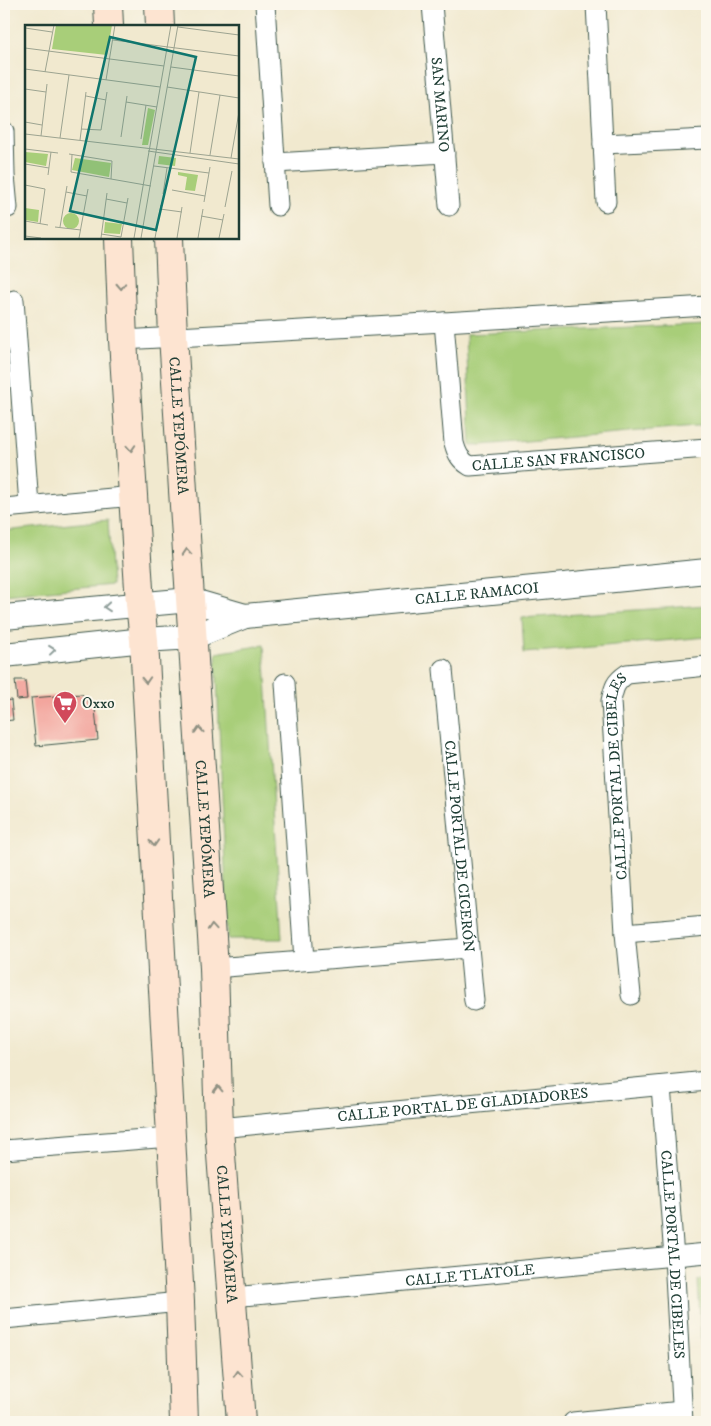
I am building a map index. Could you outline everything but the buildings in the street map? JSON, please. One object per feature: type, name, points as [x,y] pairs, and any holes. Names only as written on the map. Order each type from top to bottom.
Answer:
[{"type":"main road","points":[[108,4],[109,25]]},
{"type":"main road","points":[[159,4],[160,25]]},
{"type":"main road","points":[[119,239],[140,604],[144,640],[180,1302],[184,1422]]},
{"type":"main road","name":"CALLE YEPÓMERA","points":[[169,239],[173,336],[214,968],[219,1128],[241,1422]]},
{"type":"street","points":[[265,4],[278,206]]},
{"type":"street","name":"SAN MARINO","points":[[432,4],[450,206]]},
{"type":"street","points":[[596,4],[606,202]]},
{"type":"street","points":[[4,131],[4,175],[8,208]]},
{"type":"street","points":[[603,144],[707,139]]},
{"type":"street","points":[[275,163],[445,153]]},
{"type":"street","points":[[14,300],[29,505]]},
{"type":"street","points":[[124,340],[707,306]]},
{"type":"street","name":"CALLE SAN FRANCISCO","points":[[444,322],[454,443],[456,453],[462,461],[470,466],[707,448]]},
{"type":"street","points":[[4,508],[134,496]]},
{"type":"street","name":"CALLE RAMACOI","points":[[4,655],[144,640],[193,637],[245,616],[707,571]]},
{"type":"street","name":"CALLE RAMACOI","points":[[4,617],[190,600],[245,616]]},
{"type":"street","name":"CALLE PORTAL DE CIBELES","points":[[631,995],[625,933],[611,701],[614,688],[619,680],[627,674],[707,666]]},
{"type":"street","name":"CALLE PORTAL DE CICERÓN","points":[[214,968],[468,948],[443,669]]},
{"type":"street","points":[[285,684],[304,960]]},
{"type":"street","points":[[625,933],[707,926]]},
{"type":"street","points":[[468,948],[474,1000]]},
{"type":"street","name":"CALLE PORTAL DE GLADIADORES","points":[[219,1128],[707,1081]]},
{"type":"street","name":"CALLE PORTAL DE CIBELES","points":[[661,1086],[674,1257],[683,1417]]},
{"type":"street","points":[[4,1150],[170,1137]]},
{"type":"street","name":"CALLE TLATOLE","points":[[233,1297],[707,1254]]},
{"type":"street","points":[[4,1319],[180,1302]]},
{"type":"street","points":[[573,1422],[683,1417]]},
{"type":"green space","points":[[707,324],[707,425],[471,446],[466,334]]},
{"type":"green space","points":[[108,520],[112,585],[4,595],[4,531]]},
{"type":"green space","points":[[707,605],[707,637],[524,653],[522,618]]},
{"type":"green space","points":[[264,645],[282,939],[228,939],[216,653]]},
{"type":"green space","points":[[707,1279],[707,1422],[705,1422],[698,1280]]},
{"type":"place","name":"Oxxo","points":[[65,724]]}]
